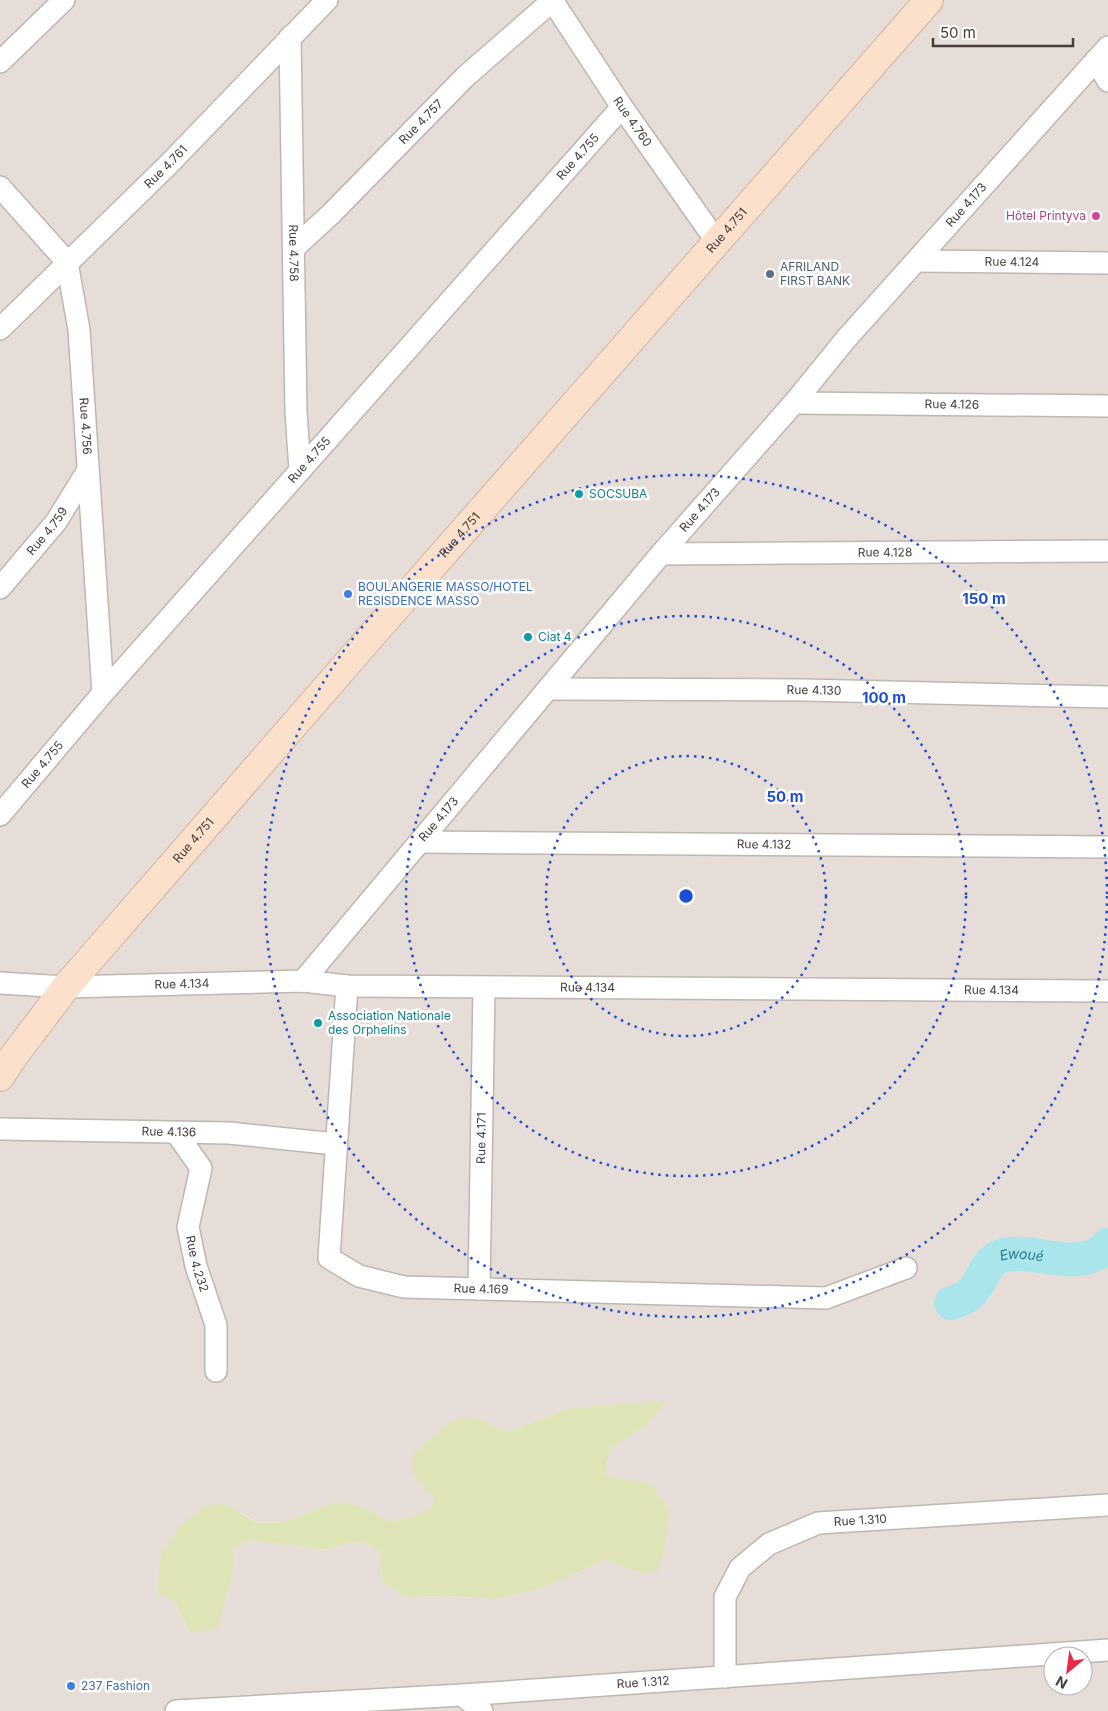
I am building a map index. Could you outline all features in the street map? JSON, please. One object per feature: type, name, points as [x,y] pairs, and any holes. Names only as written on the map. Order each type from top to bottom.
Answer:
[{"type":"main road","name":"Rue 4.751","points":[[0,1077],[16,1052],[66,987],[372,634],[929,0]]},
{"type":"street","points":[[0,62],[64,0]]},
{"type":"street","name":"Rue 4.761","points":[[0,329],[168,164],[327,0]]},
{"type":"street","name":"Rue 4.760","points":[[552,0],[622,107],[717,242]]},
{"type":"street","name":"Rue 4.757","points":[[294,248],[331,214],[465,77],[552,0]]},
{"type":"street","name":"Rue 4.758","points":[[290,37],[296,412],[300,470]]},
{"type":"street","points":[[1102,54],[1108,81]]},
{"type":"street","name":"Rue 4.173","points":[[302,981],[550,689],[661,554],[794,403],[846,339],[1102,54]]},
{"type":"street","name":"Rue 4.755","points":[[0,815],[103,693],[622,107]]},
{"type":"street","points":[[0,186],[67,262]]},
{"type":"street","name":"Rue 4.124","points":[[916,261],[1108,264]]},
{"type":"street","name":"Rue 4.756","points":[[67,262],[79,330],[103,693]]},
{"type":"street","name":"Rue 4.126","points":[[794,403],[1108,406]]},
{"type":"street","name":"Rue 4.759","points":[[0,588],[56,522],[88,470]]},
{"type":"street","name":"Rue 4.128","points":[[661,554],[1108,551]]},
{"type":"street","name":"Rue 4.130","points":[[550,689],[804,690],[1108,697]]},
{"type":"street","name":"Rue 4.132","points":[[420,842],[1108,847]]},
{"type":"street","name":"Rue 4.134","points":[[0,983],[66,987],[302,981],[347,986],[1108,991]]},
{"type":"street","name":"Rue 4.169","points":[[347,986],[330,1258],[359,1276],[404,1287],[826,1298],[906,1268]]},
{"type":"street","name":"Rue 4.171","points":[[479,1289],[484,987]]},
{"type":"street","name":"Rue 4.136","points":[[0,1129],[178,1134],[229,1133],[336,1144]]},
{"type":"street","name":"Rue 4.232","points":[[178,1134],[201,1168],[188,1227],[196,1266],[216,1325],[216,1371]]},
{"type":"street","name":"Rue 1.310","points":[[725,1677],[725,1597],[740,1568],[769,1544],[818,1523],[1108,1506]]},
{"type":"street","name":"Rue 1.312","points":[[176,1711],[462,1695],[1108,1650]]},
{"type":"street","points":[[462,1695],[482,1711]]},
{"type":"shaded area","points":[[0,0],[1108,0],[1108,1711],[0,1711]],"holes":[[[571,1408],[648,1424],[610,1449],[605,1476],[651,1484],[640,1573],[606,1560],[534,1591],[494,1599],[448,1596],[406,1597],[383,1582],[378,1549],[357,1541],[326,1550],[248,1540],[233,1549],[233,1572],[191,1634],[175,1602],[240,1512],[258,1523],[285,1522],[335,1502],[358,1505],[392,1522],[429,1511],[435,1501],[414,1474],[474,1417],[508,1431]]]},
{"type":"green space","points":[[666,1401],[648,1424],[610,1449],[605,1475],[651,1484],[669,1511],[665,1546],[658,1571],[640,1573],[606,1560],[534,1591],[494,1599],[448,1596],[406,1597],[383,1582],[378,1549],[357,1541],[326,1550],[248,1540],[233,1549],[233,1572],[218,1627],[191,1634],[175,1602],[157,1593],[161,1553],[181,1525],[206,1505],[224,1504],[258,1523],[285,1522],[335,1502],[358,1505],[392,1522],[428,1511],[435,1501],[413,1474],[413,1455],[452,1420],[474,1417],[508,1431],[571,1408]]},
{"type":"waterway","name":"Ewoué","points":[[951,1303],[969,1295],[978,1285],[992,1262],[1004,1255],[1031,1255],[1072,1260],[1097,1254],[1108,1245]]},
{"type":"place","name":"Hôtel Printyva","points":[[1096,216]]},
{"type":"place","name":"AFRILAND FIRST BANK","points":[[770,274]]},
{"type":"place","name":"SOCSUBA","points":[[579,494]]},
{"type":"place","name":"BOULANGERIE MASSO/HOTEL RESISDENCE MASSO","points":[[348,594]]},
{"type":"place","name":"Ciat 4","points":[[528,637]]},
{"type":"place","name":"Association Nationale des Orphelins","points":[[318,1023]]},
{"type":"place","name":"237 Fashion","points":[[71,1686]]}]
